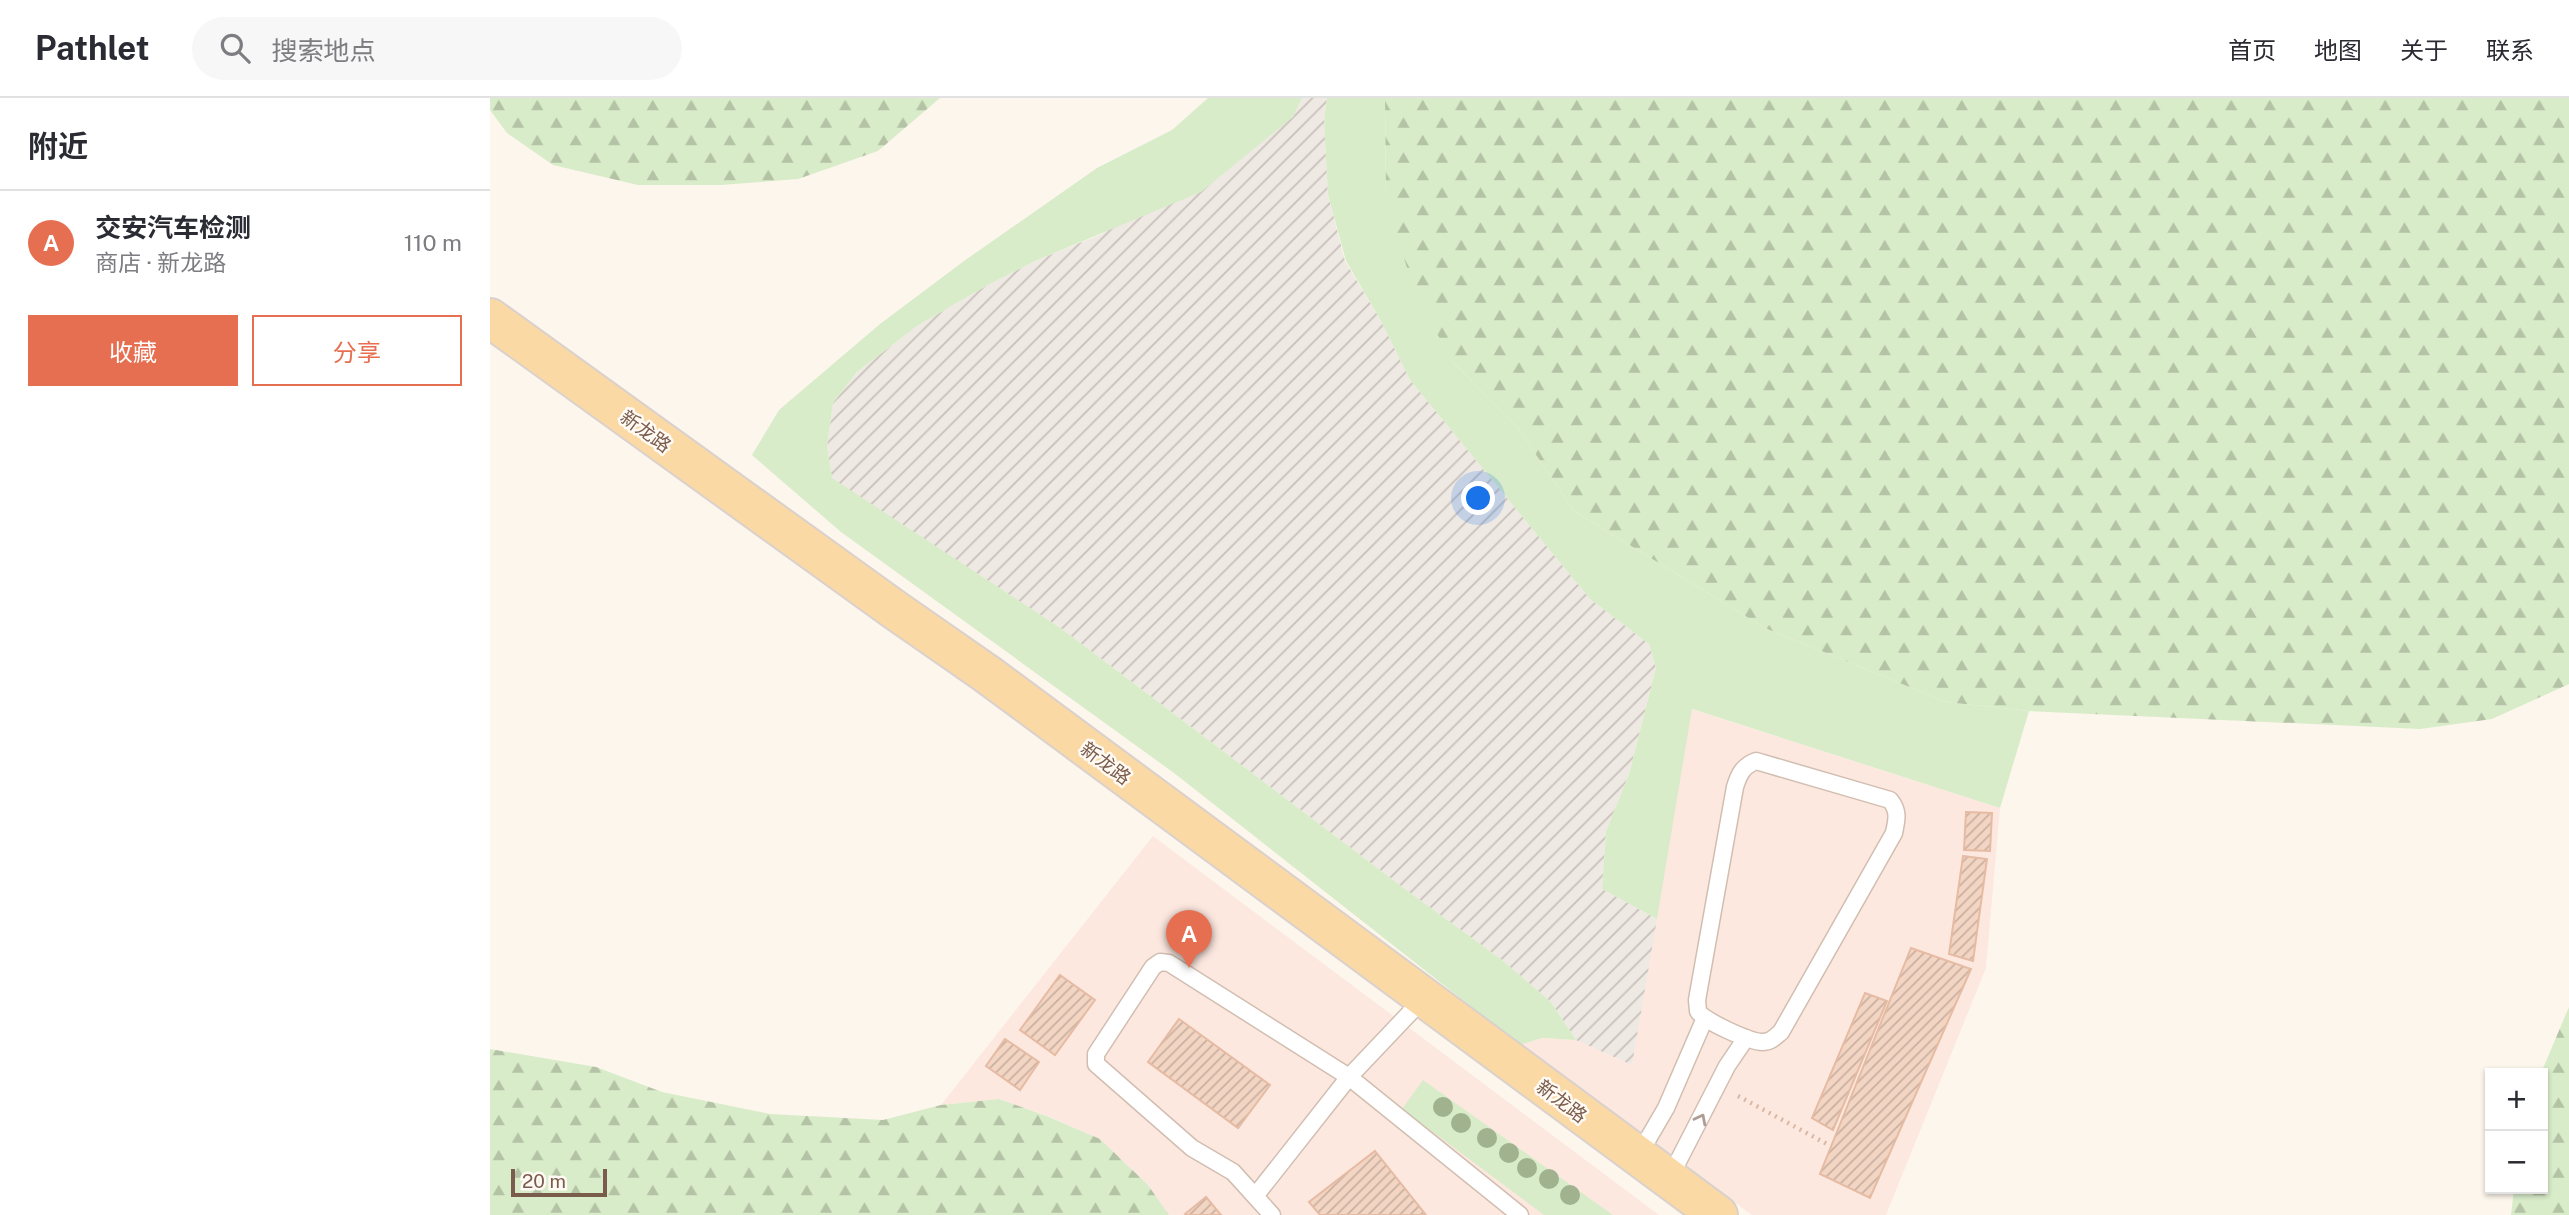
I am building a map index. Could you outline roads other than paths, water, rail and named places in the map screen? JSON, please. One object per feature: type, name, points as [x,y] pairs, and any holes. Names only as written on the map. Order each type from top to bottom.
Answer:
[{"type":"main road","name":"新龙路","points":[[490,318],[987,674],[1694,1215]]},
{"type":"main road","name":"新龙路","points":[[490,334],[1119,789],[1718,1215]]},
{"type":"lane","points":[[1756,761],[1770,764],[1890,800],[1896,808],[1894,833],[1781,1032],[1772,1040],[1760,1042],[1705,1018],[1698,1011],[1697,1000],[1735,787],[1747,764],[1756,761]]},
{"type":"lane","points":[[1272,1215],[1233,1172],[1192,1148],[1096,1064],[1096,1054],[1153,967],[1160,962],[1169,963],[1349,1077],[1520,1215]]},
{"type":"lane","points":[[1256,1195],[1349,1077],[1419,1003]]},
{"type":"lane","points":[[1638,1156],[1666,1108],[1705,1018]]},
{"type":"lane","points":[[1669,1179],[1746,1038]]},
{"type":"place","name":"交安汽车检测","points":[[1189,968]]}]
